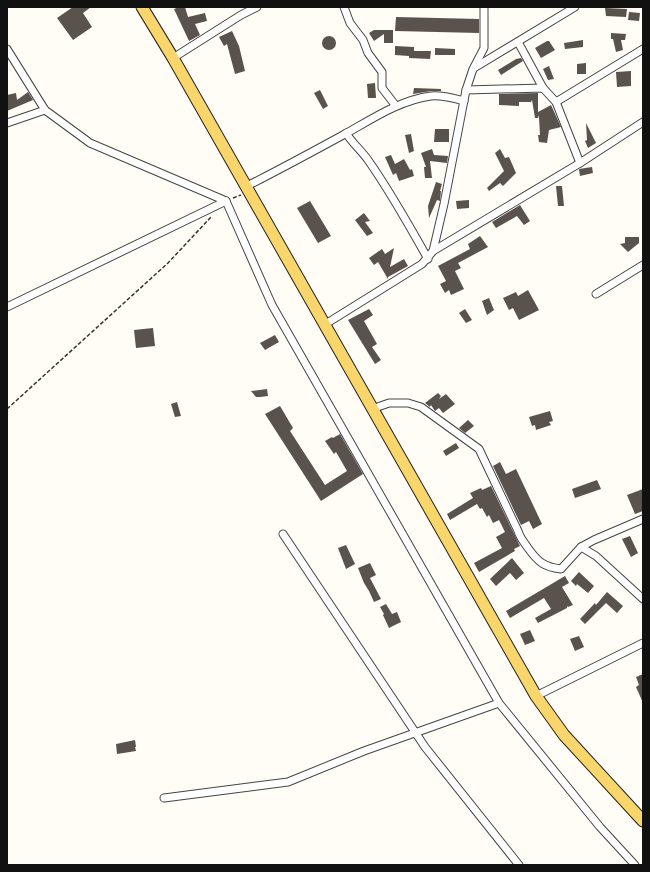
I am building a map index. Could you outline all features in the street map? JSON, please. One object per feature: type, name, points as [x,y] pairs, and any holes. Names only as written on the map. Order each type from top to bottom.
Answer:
[{"type":"main road","points":[[142,7],[173,58],[536,696],[564,735],[643,821]]},
{"type":"street","points":[[173,58],[241,15],[257,7]]},
{"type":"street","points":[[344,7],[350,23],[363,40],[368,53],[382,72],[382,88],[396,106]]},
{"type":"street","points":[[324,325],[422,264],[432,251],[444,204],[466,90],[472,69],[484,48],[484,7]]},
{"type":"street","points":[[472,69],[575,7]]},
{"type":"street","points":[[518,42],[543,88],[556,102],[580,163]]},
{"type":"street","points":[[7,49],[45,110],[90,143],[226,200],[272,305],[499,703],[600,827],[635,865]]},
{"type":"street","points":[[556,102],[643,49]]},
{"type":"street","points":[[466,90],[543,88]]},
{"type":"street","points":[[247,190],[278,171],[396,106],[432,96],[444,96],[464,101]]},
{"type":"street","points":[[7,123],[45,110]]},
{"type":"street","points":[[432,251],[580,163],[643,122]]},
{"type":"street","points":[[346,133],[367,158],[404,216],[428,258]]},
{"type":"street","points":[[7,307],[226,200]]},
{"type":"street","points":[[596,294],[643,265]]},
{"type":"street","points":[[372,409],[390,403],[408,403],[421,407],[479,449],[520,537],[538,561],[551,567],[562,569],[580,547],[643,519]]},
{"type":"street","points":[[282,534],[425,747],[519,865]]},
{"type":"street","points":[[580,547],[596,556],[643,599]]},
{"type":"street","points":[[536,696],[643,643]]},
{"type":"street","points":[[164,798],[288,782],[364,751],[499,703]]},
{"type":"path","points":[[226,200],[247,190]]},
{"type":"path","points":[[7,409],[168,263],[215,212]]},
{"type":"building","points":[[73,7],[91,7],[83,13],[92,27],[73,40],[57,18]]},
{"type":"building","points":[[185,7],[188,17],[205,13],[207,21],[195,24],[200,35],[189,41],[174,9]]},
{"type":"building","points":[[605,8],[627,9],[626,17],[606,16]]},
{"type":"building","points":[[629,12],[640,13],[639,21],[628,20]]},
{"type":"building","points":[[396,17],[479,19],[479,33],[395,31]]},
{"type":"building","points":[[374,30],[393,30],[393,43],[384,43],[384,34],[374,41],[369,33]]},
{"type":"building","points":[[232,31],[239,46],[245,71],[235,74],[227,44],[224,46],[219,37]]},
{"type":"building","points":[[611,33],[626,34],[625,40],[621,40],[623,50],[616,52],[613,39],[611,39]]},
{"type":"building","points":[[329,36],[334,38],[336,43],[334,48],[329,50],[324,48],[322,43],[324,38]]},
{"type":"building","points":[[583,40],[583,47],[565,49],[564,43]]},
{"type":"building","points":[[549,41],[555,50],[541,58],[535,48]]},
{"type":"building","points":[[395,46],[414,47],[414,51],[431,51],[430,59],[409,58],[409,56],[395,55]]},
{"type":"building","points":[[435,48],[455,49],[455,55],[435,55]]},
{"type":"building","points":[[521,58],[523,61],[501,75],[498,70],[516,59]]},
{"type":"building","points":[[586,63],[586,74],[577,74],[577,64]]},
{"type":"building","points":[[549,66],[554,79],[548,80],[543,69]]},
{"type":"building","points":[[631,71],[631,86],[617,87],[616,72]]},
{"type":"building","points":[[375,83],[376,98],[368,98],[367,84]]},
{"type":"building","points":[[414,88],[441,89],[441,91],[413,94]]},
{"type":"building","points":[[320,90],[328,106],[323,109],[314,93]]},
{"type":"building","points":[[28,92],[33,100],[7,111],[7,95],[16,93],[17,100]]},
{"type":"building","points":[[538,93],[538,112],[551,105],[561,127],[549,130],[547,143],[539,142],[539,118],[538,115],[538,118],[535,118],[532,100],[531,102],[519,102],[519,106],[499,105],[499,94]]},
{"type":"building","points":[[586,123],[596,143],[588,148],[585,141],[587,140]]},
{"type":"building","points":[[435,129],[449,129],[449,142],[434,142]]},
{"type":"building","points":[[411,134],[414,151],[409,153],[405,135]]},
{"type":"building","points":[[432,149],[434,155],[448,156],[447,163],[430,161],[432,178],[425,178],[424,167],[426,167],[421,153]]},
{"type":"building","points":[[500,149],[505,158],[509,157],[516,173],[503,186],[500,183],[489,191],[487,188],[504,171],[495,153]]},
{"type":"building","points":[[391,155],[395,164],[404,159],[410,170],[412,169],[414,176],[399,181],[396,173],[393,175],[385,157]]},
{"type":"building","points":[[592,167],[593,173],[580,176],[579,169]]},
{"type":"building","points":[[436,182],[442,184],[440,201],[437,200],[429,218],[428,206]]},
{"type":"building","points":[[556,186],[562,186],[564,206],[558,206]]},
{"type":"building","points":[[469,200],[469,208],[457,209],[456,201]]},
{"type":"building","points":[[310,201],[331,236],[318,243],[297,208]]},
{"type":"building","points":[[520,205],[530,221],[524,225],[517,216],[496,228],[492,222]]},
{"type":"building","points":[[364,213],[370,221],[365,222],[373,233],[367,236],[355,220]]},
{"type":"building","points":[[480,236],[488,247],[458,263],[461,268],[455,271],[464,289],[451,295],[449,290],[445,293],[440,284],[446,281],[438,266],[470,249],[468,244]]},
{"type":"building","points":[[625,237],[639,237],[639,243],[628,252],[620,244],[625,243]]},
{"type":"building","points":[[394,248],[390,267],[404,259],[408,266],[388,277],[388,279],[378,262],[374,265],[369,258],[382,249],[385,254]]},
{"type":"building","points":[[528,290],[539,310],[519,320],[513,308],[509,310],[503,298],[516,292],[518,296]]},
{"type":"building","points":[[489,298],[494,310],[487,315],[482,301]]},
{"type":"building","points":[[369,309],[373,315],[364,321],[377,344],[372,347],[381,360],[375,364],[348,320]]},
{"type":"building","points":[[465,309],[472,320],[466,323],[459,313]]},
{"type":"building","points":[[153,328],[155,346],[136,348],[134,330]]},
{"type":"building","points":[[275,335],[279,342],[265,350],[260,343]]},
{"type":"building","points":[[267,389],[268,396],[256,397],[251,391]]},
{"type":"building","points":[[438,393],[441,396],[439,399],[446,394],[455,404],[443,413],[439,408],[435,411],[431,405],[430,407],[425,403]]},
{"type":"building","points":[[177,402],[181,416],[175,417],[171,404]]},
{"type":"building","points":[[280,406],[293,428],[290,431],[325,485],[347,471],[336,452],[334,454],[325,441],[340,434],[363,474],[321,501],[265,414]]},
{"type":"building","points":[[550,411],[553,421],[549,422],[551,425],[536,430],[535,425],[532,426],[529,417]]},
{"type":"building","points":[[468,420],[474,426],[465,433],[459,428]]},
{"type":"building","points":[[456,443],[459,448],[446,456],[443,451]]},
{"type":"building","points":[[500,462],[506,474],[516,469],[542,524],[533,529],[529,521],[521,525],[493,466]]},
{"type":"building","points":[[597,480],[601,489],[575,498],[572,489]]},
{"type":"building","points":[[491,486],[520,546],[514,549],[515,551],[479,572],[474,563],[502,548],[496,537],[505,532],[499,520],[493,523],[489,515],[487,517],[482,508],[480,509],[477,504],[450,520],[447,514],[473,498],[470,493],[481,488],[482,490]]},
{"type":"building","points":[[643,489],[643,511],[635,514],[627,495]]},
{"type":"building","points":[[630,536],[638,553],[631,557],[622,539]]},
{"type":"building","points":[[346,545],[355,564],[346,569],[338,548]]},
{"type":"building","points":[[512,558],[524,573],[516,580],[510,573],[496,586],[490,579]]},
{"type":"building","points":[[370,563],[376,575],[370,578],[381,599],[374,602],[358,568]]},
{"type":"building","points":[[579,572],[594,586],[588,593],[577,584],[576,586],[571,581]]},
{"type":"building","points":[[565,576],[569,583],[562,587],[573,605],[567,606],[567,608],[538,623],[535,618],[551,609],[544,598],[510,618],[506,611]]},
{"type":"building","points":[[607,592],[623,606],[617,613],[606,603],[585,624],[580,619],[595,603],[596,605]]},
{"type":"building","points":[[386,604],[392,614],[397,612],[401,622],[389,628],[380,607]]},
{"type":"building","points":[[530,630],[535,641],[525,645],[520,634]]},
{"type":"building","points":[[579,636],[584,647],[575,651],[570,639]]},
{"type":"building","points":[[643,674],[643,703],[636,687],[639,685],[636,677]]},
{"type":"building","points":[[135,740],[136,751],[117,754],[116,744]]}]
